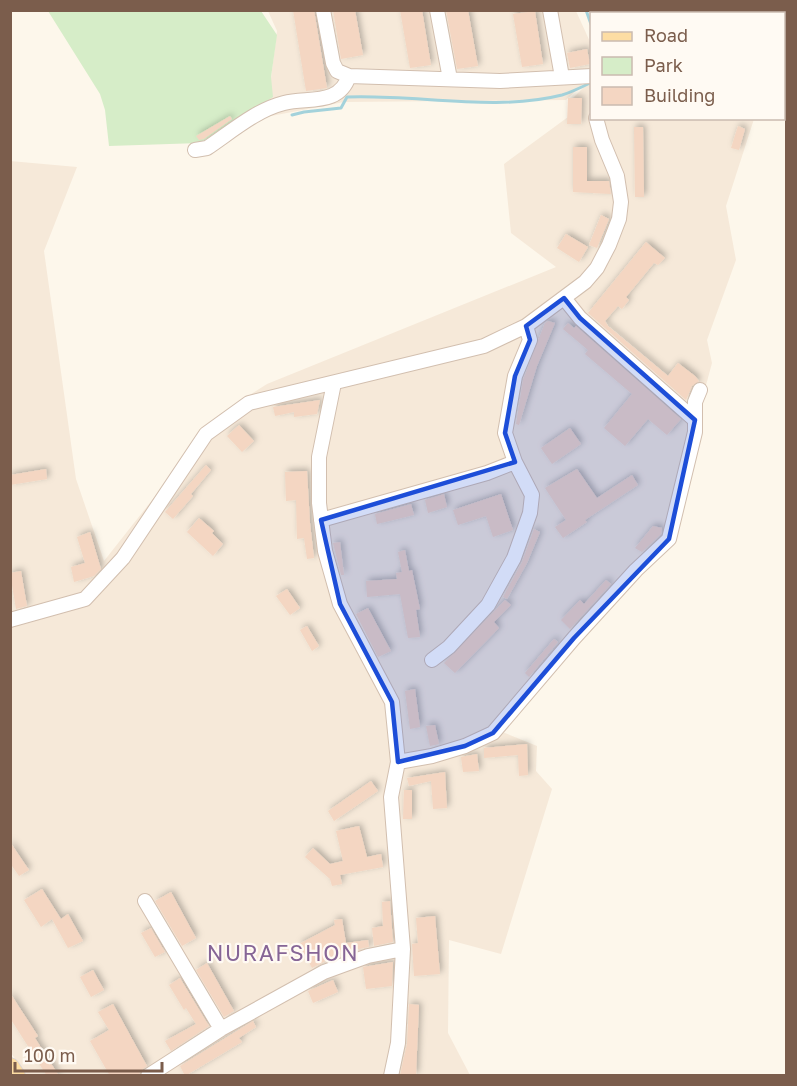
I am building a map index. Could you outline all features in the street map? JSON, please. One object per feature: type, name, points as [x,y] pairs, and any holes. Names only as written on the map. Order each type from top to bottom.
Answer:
[{"type":"main road","points":[[10,1067],[16,1076]]},
{"type":"street","points":[[323,10],[333,63],[337,70],[349,76],[500,81],[590,76]]},
{"type":"street","points":[[437,10],[450,79]]},
{"type":"street","points":[[550,10],[562,77]]},
{"type":"street","points":[[195,150],[207,148],[272,107],[332,97],[345,88],[349,76]]},
{"type":"street","points":[[10,620],[85,599],[123,558],[206,434],[249,403],[484,346],[526,326],[585,282],[597,268],[609,245],[621,211],[621,193],[617,176],[597,120]]},
{"type":"street","points":[[564,298],[580,318],[695,420]]},
{"type":"street","points":[[432,660],[449,647],[488,604],[514,558],[530,513],[532,495],[515,462],[505,433],[515,376],[530,340],[526,326]]},
{"type":"street","points":[[334,383],[319,457],[318,504],[329,569],[340,604],[392,702],[398,762],[392,796],[403,949],[398,1043],[391,1076]]},
{"type":"street","points":[[398,762],[432,756],[465,746],[493,733],[573,638],[636,570],[669,539],[695,432],[695,402],[700,390]]},
{"type":"street","points":[[321,520],[486,473],[515,462]]},
{"type":"street","points":[[145,901],[221,1029]]},
{"type":"street","points":[[148,1076],[221,1029],[324,972],[368,956],[403,949]]},
{"type":"highlighted area","points":[[564,298],[580,318],[695,420],[669,539],[574,638],[493,733],[465,746],[398,762],[392,702],[340,604],[321,520],[515,462],[505,433],[515,376],[530,340],[526,326]]},
{"type":"shaded area","points":[[268,11],[576,11],[590,42],[590,77],[566,100],[344,102],[266,117],[277,31]]},
{"type":"shaded area","name":"NURAFSHON","points":[[590,81],[590,120],[754,120],[726,206],[736,260],[707,340],[712,363],[702,400],[702,425],[674,542],[596,620],[500,731],[537,746],[536,771],[552,789],[501,954],[449,940],[448,1033],[470,1075],[27,1075],[11,1053],[10,161],[77,167],[44,251],[76,479],[104,561],[220,414],[267,384],[556,267],[511,233],[504,164],[568,117],[569,102]]},
{"type":"green space","points":[[48,11],[261,11],[277,35],[271,77],[273,97],[200,143],[109,146],[105,110],[100,94]]},
{"type":"building","points":[[293,10],[314,10],[327,88],[306,91]]},
{"type":"building","points":[[333,10],[355,10],[363,55],[341,59]]},
{"type":"building","points":[[400,10],[422,10],[431,65],[410,68]]},
{"type":"building","points":[[446,10],[468,10],[478,66],[457,69]]},
{"type":"building","points":[[535,11],[543,64],[522,67],[513,14]]},
{"type":"building","points":[[587,49],[590,64],[570,68],[567,53]]},
{"type":"building","points":[[568,98],[582,98],[581,124],[567,124]]},
{"type":"building","points":[[230,116],[232,119],[204,139],[199,140],[196,136]]},
{"type":"building","points":[[738,126],[745,129],[739,150],[731,148]]},
{"type":"building","points":[[634,127],[643,127],[644,197],[635,197]]},
{"type":"building","points":[[573,147],[587,147],[587,181],[609,181],[611,194],[573,192]]},
{"type":"building","points":[[601,215],[609,219],[597,248],[589,245]]},
{"type":"building","points":[[566,234],[588,247],[579,262],[557,248]]},
{"type":"building","points":[[646,242],[665,258],[658,265],[654,263],[626,297],[629,300],[622,309],[618,306],[605,321],[668,376],[678,363],[695,376],[699,381],[692,386],[686,400],[588,313]]},
{"type":"building","points":[[548,321],[555,323],[537,366],[519,425],[516,424],[523,380],[545,323]]},
{"type":"building","points":[[568,323],[574,328],[576,326],[681,419],[667,435],[648,419],[625,446],[604,428],[632,394],[585,354],[588,350],[563,329]]},
{"type":"building","points":[[320,400],[317,414],[294,417],[294,412],[275,416],[273,407]]},
{"type":"building","points":[[239,425],[254,441],[242,452],[227,436]]},
{"type":"building","points":[[570,428],[581,444],[552,464],[541,448]]},
{"type":"building","points":[[206,465],[211,470],[173,519],[165,512]]},
{"type":"building","points":[[46,469],[47,479],[10,485],[10,475]]},
{"type":"building","points":[[577,469],[597,498],[632,475],[638,485],[585,520],[587,522],[563,538],[555,527],[566,520],[545,488]]},
{"type":"building","points":[[307,471],[314,558],[307,559],[304,538],[297,539],[296,500],[286,501],[285,472]]},
{"type":"building","points":[[444,494],[447,507],[428,513],[425,500]]},
{"type":"building","points":[[501,494],[513,530],[493,537],[486,516],[458,525],[453,510]]},
{"type":"building","points":[[411,504],[414,515],[377,524],[375,514]]},
{"type":"building","points":[[199,518],[214,531],[212,533],[223,544],[213,556],[187,532]]},
{"type":"building","points":[[653,526],[662,528],[661,534],[642,552],[635,548]]},
{"type":"building","points":[[534,529],[540,532],[527,563],[507,599],[503,597],[522,562]]},
{"type":"building","points":[[90,532],[101,569],[94,576],[74,582],[71,567],[85,563],[77,537]]},
{"type":"building","points":[[340,542],[344,575],[341,575],[333,543]]},
{"type":"building","points":[[405,550],[409,571],[412,570],[420,609],[416,610],[420,637],[408,638],[400,594],[367,597],[366,581],[397,579],[396,573],[402,572],[398,552]]},
{"type":"building","points":[[21,571],[27,606],[16,609],[10,573]]},
{"type":"building","points":[[606,580],[611,584],[570,629],[561,620],[580,600],[584,604]]},
{"type":"building","points":[[287,589],[300,608],[290,615],[276,596]]},
{"type":"building","points":[[505,600],[511,605],[494,622],[499,628],[455,673],[444,663]]},
{"type":"building","points":[[368,608],[391,651],[378,657],[356,614]]},
{"type":"building","points":[[307,626],[319,646],[312,651],[300,630]]},
{"type":"building","points":[[554,639],[558,642],[529,677],[525,673]]},
{"type":"building","points":[[415,689],[420,727],[410,729],[405,691]]},
{"type":"building","points":[[435,725],[439,744],[430,746],[426,726]]},
{"type":"building","points":[[527,744],[528,775],[519,776],[518,755],[484,758],[484,748]]},
{"type":"building","points":[[477,754],[479,771],[463,772],[461,757]]},
{"type":"building","points":[[445,772],[447,808],[433,809],[431,781],[409,786],[407,778]]},
{"type":"building","points":[[371,781],[378,791],[334,821],[328,811]]},
{"type":"building","points":[[404,790],[412,790],[412,819],[403,819]]},
{"type":"building","points":[[359,826],[367,857],[381,854],[383,867],[340,875],[342,884],[332,886],[330,879],[305,857],[313,848],[330,864],[343,861],[336,831]]},
{"type":"building","points":[[10,842],[29,870],[19,876],[10,863]]},
{"type":"building","points":[[42,889],[61,919],[68,914],[83,941],[68,948],[52,919],[41,927],[24,900]]},
{"type":"building","points":[[171,892],[196,938],[182,946],[155,901]]},
{"type":"building","points":[[390,901],[393,942],[374,946],[372,928],[383,926],[382,902]]},
{"type":"building","points":[[435,916],[440,974],[414,976],[412,944],[418,943],[416,918]]},
{"type":"building","points":[[342,919],[346,943],[368,940],[369,947],[337,953],[312,968],[299,944],[335,925],[334,920]]},
{"type":"building","points":[[151,928],[165,952],[155,957],[141,933]]},
{"type":"building","points":[[393,962],[392,986],[366,989],[363,967]]},
{"type":"building","points":[[207,963],[234,1011],[224,1017],[196,970]]},
{"type":"building","points":[[93,970],[104,990],[91,997],[80,977]]},
{"type":"building","points":[[180,978],[209,1026],[171,1051],[165,1041],[196,1024],[186,1008],[184,1010],[169,985]]},
{"type":"building","points":[[333,980],[338,992],[313,1003],[308,991]]},
{"type":"building","points":[[10,993],[38,1036],[35,1038],[59,1076],[47,1076],[10,1018]]},
{"type":"building","points":[[113,1004],[147,1066],[140,1071],[139,1076],[110,1076],[90,1041],[109,1030],[98,1012]]},
{"type":"building","points":[[409,1004],[419,1005],[416,1075],[400,1075],[407,1044]]},
{"type":"building","points":[[253,1021],[256,1027],[239,1038],[242,1042],[185,1076],[180,1066]]},
{"type":"waterway","points":[[586,10],[590,21]]},
{"type":"waterway","points":[[292,115],[341,108],[347,97],[510,102],[562,95],[590,83]]},
{"type":"district","name":"NURAFSHON","points":[[283,952]]}]
